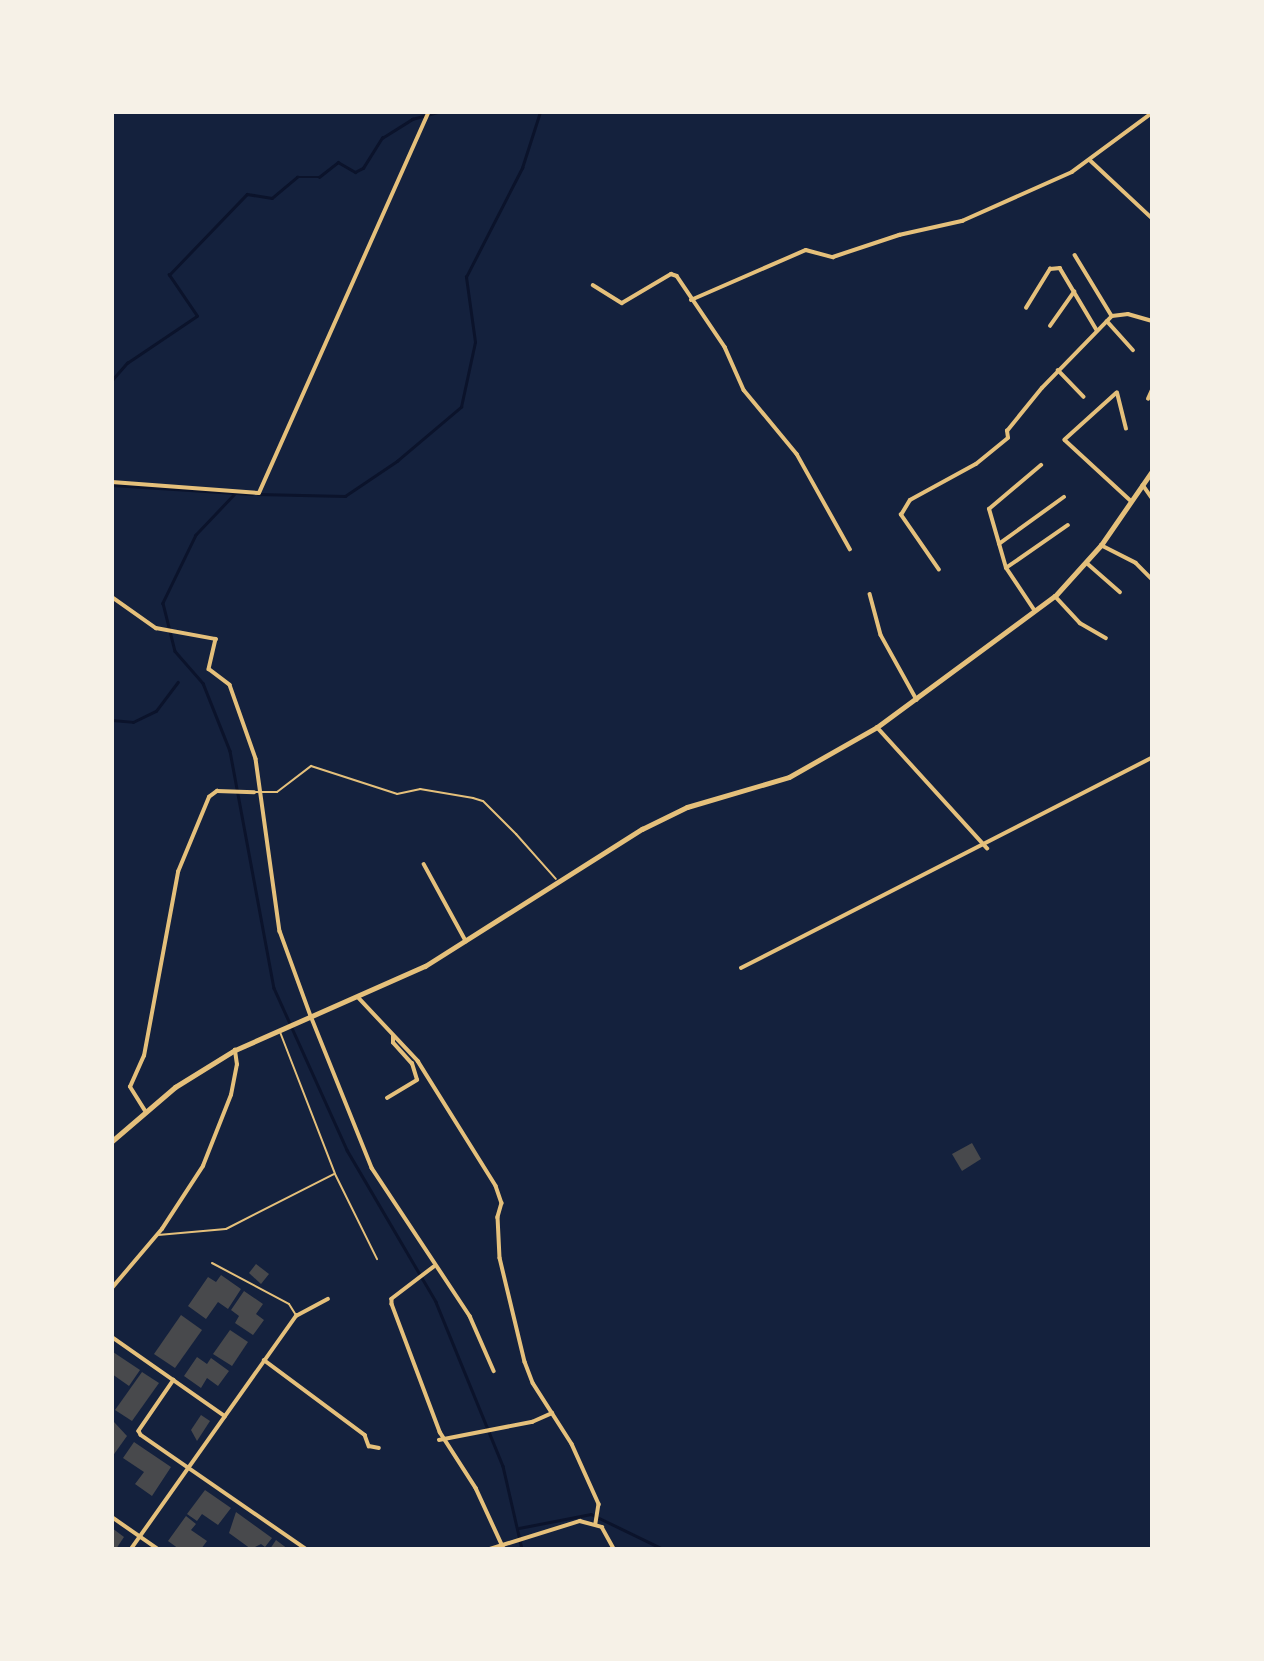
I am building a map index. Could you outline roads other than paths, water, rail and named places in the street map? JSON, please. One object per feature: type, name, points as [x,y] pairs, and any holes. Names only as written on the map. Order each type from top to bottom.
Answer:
[{"type":"main road","points":[[112,1141],[145,1111],[235,1050],[307,1015],[425,966],[556,880],[655,821],[789,777],[877,727],[1055,596],[1101,545],[1152,471]]},
{"type":"street","points":[[112,482],[259,493],[429,112]]},
{"type":"street","points":[[1140,112],[1144,117]]},
{"type":"street","points":[[691,300],[806,250],[833,257],[962,221],[1072,172],[1152,113]]},
{"type":"street","points":[[1090,159],[1152,218]]},
{"type":"street","points":[[1075,255],[1112,316]]},
{"type":"street","points":[[1026,308],[1050,269],[1060,268],[1097,330]]},
{"type":"street","points":[[593,285],[622,303],[671,274],[681,281],[691,300],[725,347],[744,390],[797,454],[850,549]]},
{"type":"street","points":[[1051,326],[1074,292]]},
{"type":"street","points":[[939,570],[901,514],[910,500],[976,464],[1008,438],[1012,425],[1058,370],[1112,316],[1128,314],[1152,321]]},
{"type":"street","points":[[1107,321],[1133,350]]},
{"type":"street","points":[[1058,370],[1084,397]]},
{"type":"street","points":[[1149,399],[1152,390]]},
{"type":"street","points":[[1126,429],[1117,393],[1065,440],[1131,501]]},
{"type":"street","points":[[1036,611],[1006,568],[989,509],[1041,465]]},
{"type":"street","points":[[1143,485],[1152,498]]},
{"type":"street","points":[[999,544],[1064,498]]},
{"type":"street","points":[[1006,568],[1068,525]]},
{"type":"street","points":[[1101,545],[1136,562],[1152,579]]},
{"type":"street","points":[[1087,563],[1120,592]]},
{"type":"street","points":[[870,594],[881,635],[917,700]]},
{"type":"street","points":[[1055,596],[1080,623],[1106,638]]},
{"type":"street","points":[[112,597],[156,628],[216,639],[209,669],[230,685],[256,759],[280,930],[307,1015],[372,1168],[433,1269],[470,1316],[494,1370]]},
{"type":"street","points":[[877,727],[987,848]]},
{"type":"street","points":[[741,968],[1152,758]]},
{"type":"street","points":[[145,1111],[130,1087],[144,1056],[178,872],[209,797],[227,791],[254,792]]},
{"type":"street","points":[[424,864],[466,941]]},
{"type":"street","points":[[357,995],[418,1061],[499,1193],[500,1258],[516,1332],[533,1383],[552,1413],[599,1504],[596,1524]]},
{"type":"street","points":[[387,1098],[417,1080],[412,1064],[393,1044],[393,1036]]},
{"type":"street","points":[[112,1288],[157,1235],[203,1166],[219,1131],[235,1079],[235,1050]]},
{"type":"street","points":[[433,1269],[407,1291],[392,1299],[392,1304],[446,1440],[476,1488],[504,1549]]},
{"type":"street","points":[[131,1549],[296,1316],[328,1299]]},
{"type":"street","points":[[112,1337],[226,1416]]},
{"type":"street","points":[[264,1360],[365,1435],[369,1446],[379,1448]]},
{"type":"street","points":[[174,1380],[139,1431],[306,1549]]},
{"type":"street","points":[[439,1440],[505,1427],[552,1413]]},
{"type":"street","points":[[112,1517],[158,1549]]},
{"type":"street","points":[[490,1549],[540,1531],[580,1521],[596,1524],[614,1549]]},
{"type":"lane","points":[[254,792],[277,792],[311,766],[397,794],[420,789],[473,798],[483,801],[556,880]]},
{"type":"lane","points":[[280,1030],[335,1174],[376,1259]]},
{"type":"lane","points":[[157,1235],[226,1229],[335,1174]]},
{"type":"lane","points":[[212,1264],[289,1304],[296,1316]]},
{"type":"waterway","points":[[112,380],[127,363],[197,316],[169,275],[247,194],[272,198],[297,177],[319,177],[338,162],[355,172],[363,168],[382,138],[412,119],[438,112]]},
{"type":"waterway","points":[[258,494],[345,496],[397,461],[461,407],[475,342],[466,277],[522,168],[540,112]]},
{"type":"waterway","points":[[112,485],[252,494]]},
{"type":"waterway","points":[[235,494],[196,535],[163,603],[175,651],[203,683],[230,751],[274,988],[347,1150],[436,1302],[503,1466],[522,1549]]},
{"type":"waterway","points":[[112,720],[133,722],[156,711],[178,682]]},
{"type":"waterway","points":[[519,1528],[591,1514],[663,1549]]}]
